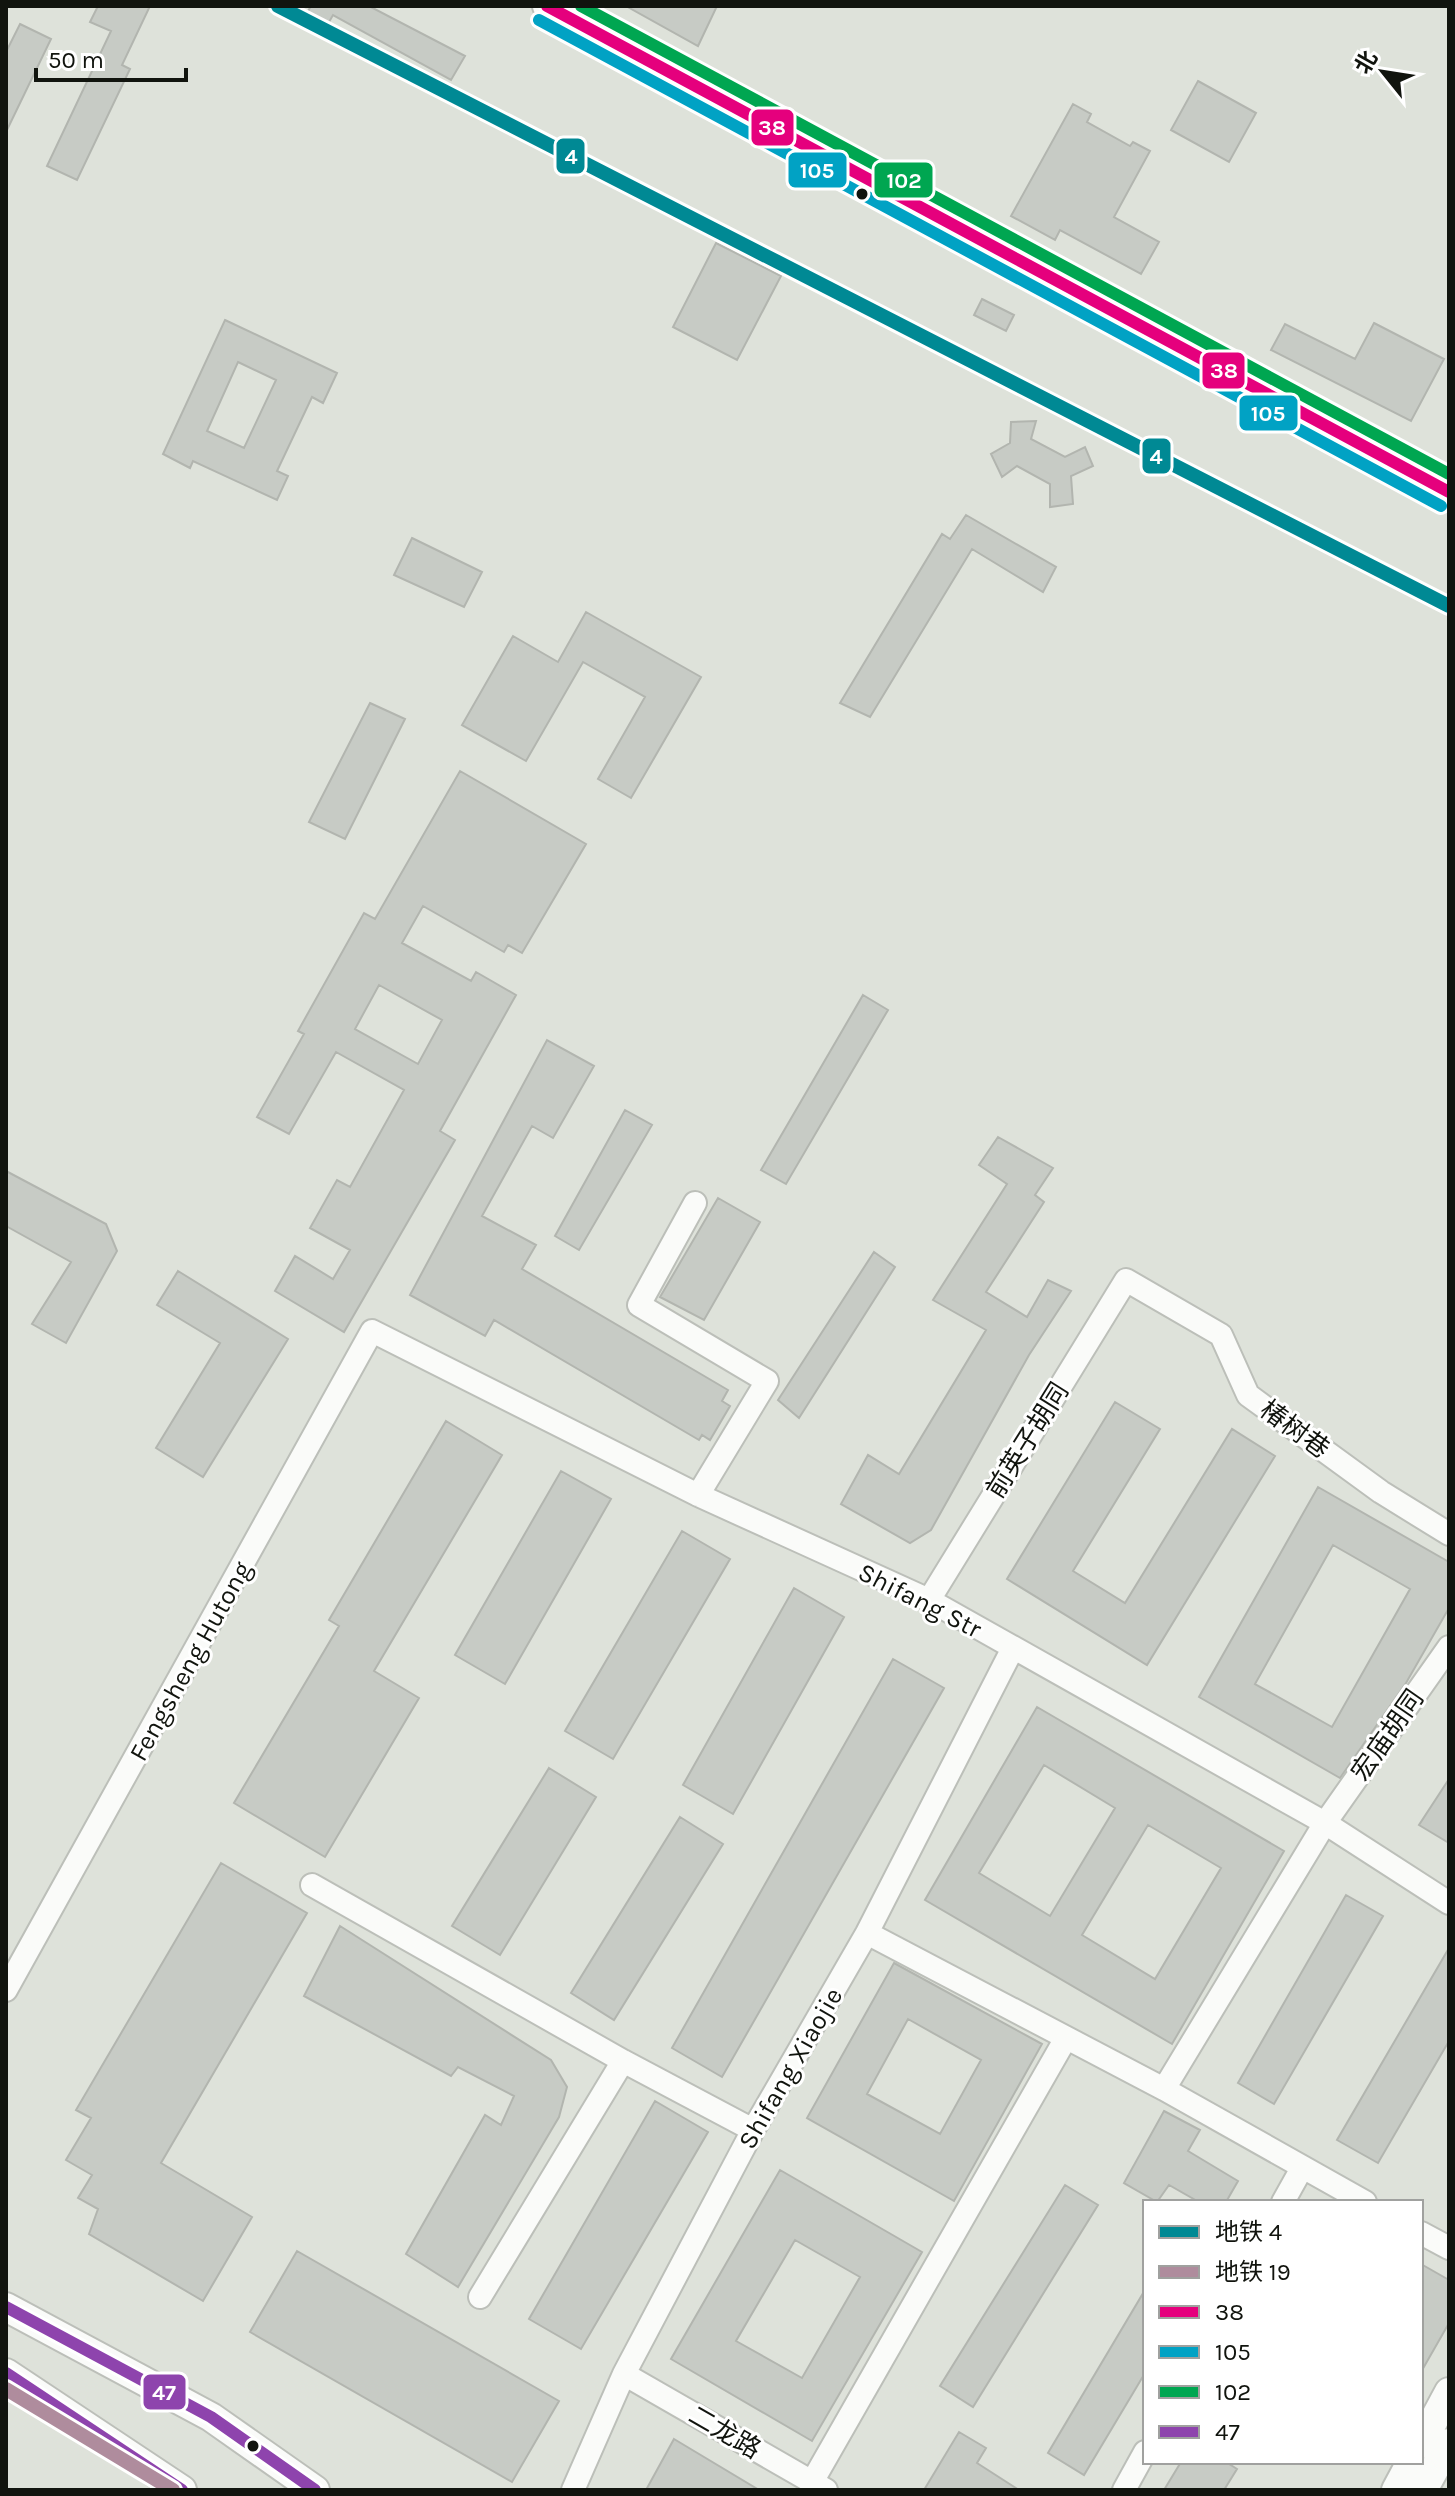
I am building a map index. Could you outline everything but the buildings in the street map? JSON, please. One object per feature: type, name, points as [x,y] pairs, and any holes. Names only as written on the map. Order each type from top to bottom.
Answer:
[{"type":"main road","points":[[547,6],[1449,492]]},
{"type":"main road","points":[[6,2307],[211,2417],[315,2490]]},
{"type":"main road","points":[[6,2373],[174,2488]]},
{"type":"main road","points":[[1423,2440],[1449,2392]]},
{"type":"main road","points":[[1423,2490],[1449,2443]]},
{"type":"main road","points":[[1396,2490],[1410,2464]]},
{"type":"street","points":[[695,1203],[639,1305],[767,1381],[698,1495]]},
{"type":"street","name":"椿树巷","points":[[1126,1280],[1221,1335],[1248,1395],[1381,1492],[1449,1534]]},
{"type":"street","name":"前英子胡同","points":[[929,1600],[1126,1280]]},
{"type":"street","name":"Shifang Str","points":[[372,1331],[698,1495],[929,1600],[1325,1823],[1449,1903]]},
{"type":"street","name":"Fengsheng Hutong","points":[[6,1990],[372,1331]]},
{"type":"street","name":"宏庙胡同","points":[[1164,2089],[1325,1823],[1449,1647]]},
{"type":"street","name":"Shifang Xiaojie","points":[[573,2490],[624,2374],[753,2130],[867,1933],[1013,1648]]},
{"type":"street","points":[[312,1885],[623,2061],[753,2130]]},
{"type":"street","points":[[867,1933],[1164,2089],[1361,2200]]},
{"type":"street","points":[[819,2486],[1066,2038]]},
{"type":"street","points":[[480,2297],[623,2061]]},
{"type":"street","points":[[1284,2200],[1302,2168]]},
{"type":"street","points":[[1423,2234],[1449,2248]]},
{"type":"street","name":"二龙路","points":[[624,2374],[819,2486]]},
{"type":"street","points":[[1124,2490],[1143,2456]]},
{"type":"metro line","name":"4","points":[[278,6],[1449,606]]},
{"type":"metro line","name":"19","points":[[6,2389],[173,2490]]},
{"type":"transit line","name":"38","points":[[547,6],[1449,492]]},
{"type":"transit line","name":"102","points":[[581,6],[1449,474]]},
{"type":"transit line","name":"105","points":[[539,20],[1441,506]]},
{"type":"transit line","name":"47","points":[[6,2307],[211,2417],[315,2490]]},
{"type":"transit line","name":"47","points":[[6,2373],[182,2490]]}]
